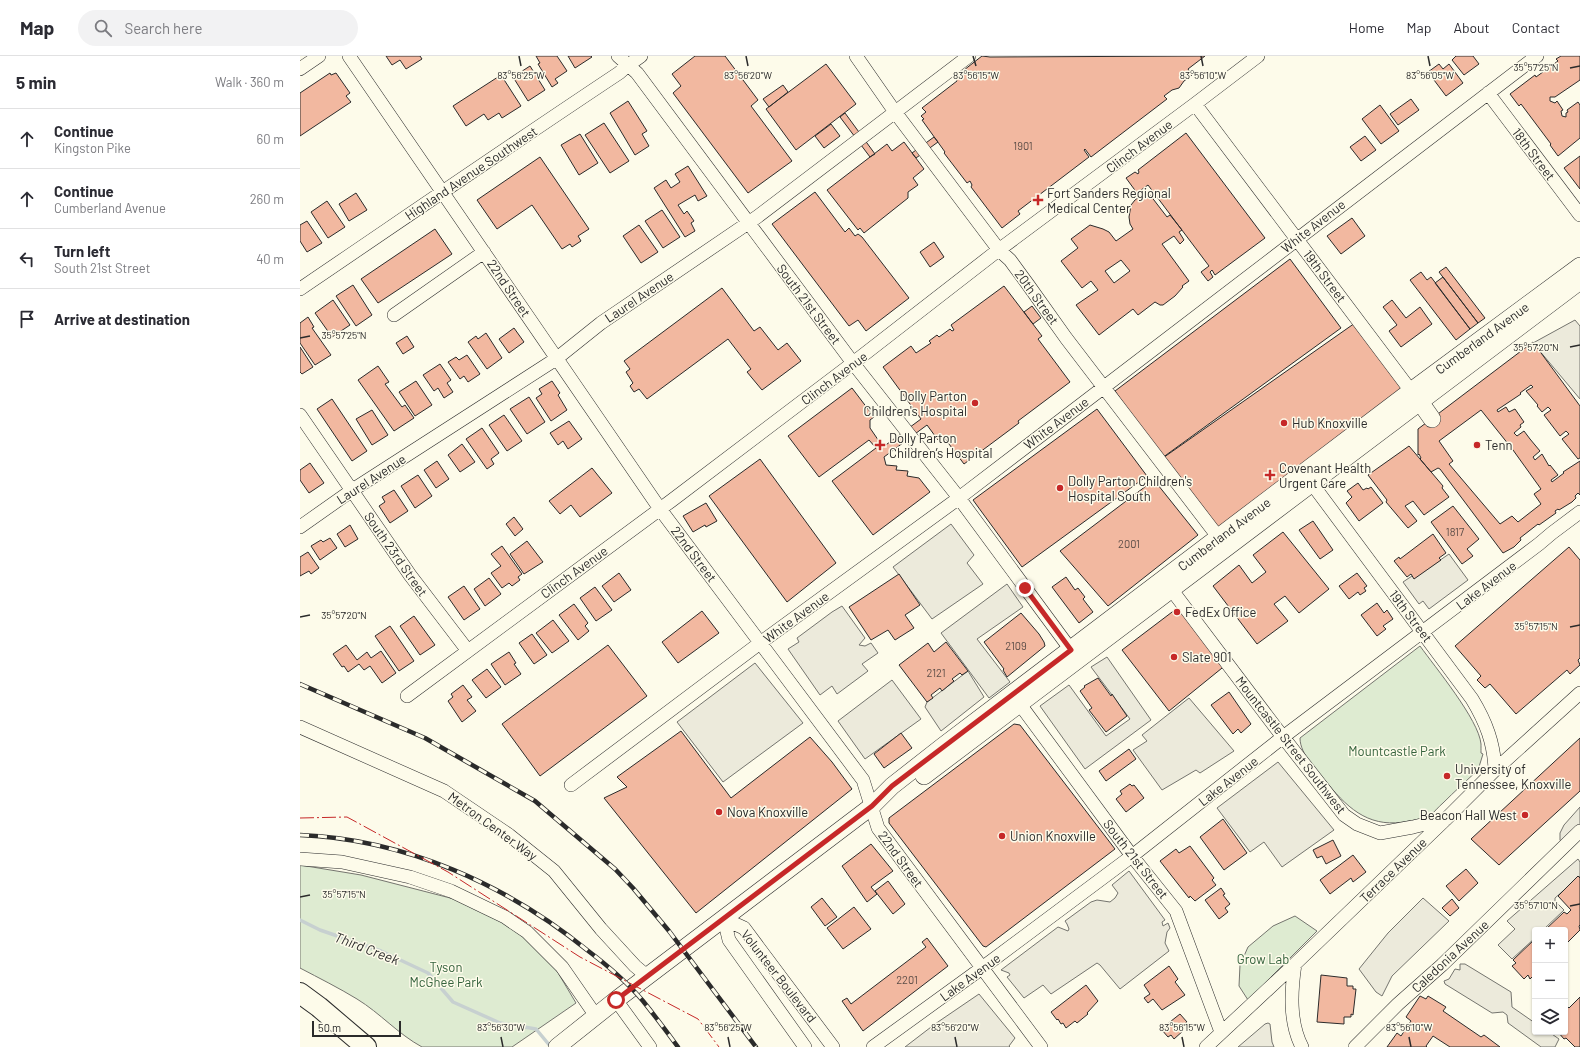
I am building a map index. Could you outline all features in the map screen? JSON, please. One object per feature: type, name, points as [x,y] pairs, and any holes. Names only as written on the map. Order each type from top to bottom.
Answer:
[{"type":"highway","points":[[300,993],[366,1047]]},
{"type":"main road","name":"Cumberland Avenue","points":[[557,1047],[616,1000],[703,936],[872,806],[892,786],[1074,655],[1415,396],[1580,266]]},
{"type":"main road","name":"Cumberland Avenue","points":[[1415,396],[1580,281]]},
{"type":"main road","points":[[1415,396],[1432,419]]},
{"type":"main road","name":"Cumberland Avenue","points":[[872,806],[899,795],[1019,703],[1074,655],[1172,589],[1222,543]]},
{"type":"street","points":[[300,69],[319,56]]},
{"type":"street","name":"22nd Street","points":[[349,56],[660,509],[863,780],[878,828],[1041,1047]]},
{"type":"street","name":"South 21st Street","points":[[618,56],[627,66],[637,73],[853,363],[959,498],[1074,655]]},
{"type":"street","name":"Highland Avenue Southwest","points":[[300,289],[619,73],[641,56]]},
{"type":"street","name":"20th Street","points":[[856,56],[895,112],[999,250],[1010,260],[1066,338],[1222,543]]},
{"type":"street","name":"Laurel Avenue","points":[[300,527],[351,491],[556,359],[601,323],[748,223],[969,56]]},
{"type":"street","name":"Clinch Avenue","points":[[407,696],[660,509],[999,250],[1258,56]]},
{"type":"street","name":"White Avenue","points":[[571,785],[760,643],[959,498],[1537,56]]},
{"type":"street","name":"18th Street","points":[[1488,94],[1580,215]]},
{"type":"street","name":"19th Street","points":[[1195,104],[1415,396]]},
{"type":"street","points":[[394,315],[484,252]]},
{"type":"street","name":"South 23rd Street","points":[[300,415],[410,575],[468,651]]},
{"type":"street","name":"19th Street","points":[[1308,478],[1472,699],[1483,717],[1495,753],[1495,770]]},
{"type":"street","name":"Lake Avenue","points":[[873,1047],[1132,856],[1283,738],[1580,512]]},
{"type":"street","name":"Mountcastle Street Southwest","points":[[1172,589],[1283,738],[1344,815],[1357,824],[1380,833],[1413,827],[1448,818]]},
{"type":"street","name":"Terrace Avenue","points":[[1206,1047],[1448,818],[1495,770],[1580,693]]},
{"type":"street","name":"South 21st Street","points":[[1019,703],[1132,856],[1176,911],[1221,1032]]},
{"type":"street","name":"Metron Center Way","points":[[300,727],[444,791],[509,835],[554,871],[601,929],[635,966],[648,977]]},
{"type":"street","name":"Caledonia Avenue","points":[[1355,1047],[1398,1004],[1442,965],[1580,831]]},
{"type":"street","points":[[300,859],[342,862],[410,877],[451,891],[505,917],[527,932],[562,967],[596,1016]]},
{"type":"street","name":"Volunteer Boulevard","points":[[724,919],[729,940],[805,1047]]},
{"type":"street","name":"Volunteer Boulevard","points":[[724,919],[744,928],[833,1047]]},
{"type":"street","points":[[1295,964],[1291,992],[1297,1038],[1302,1047]]},
{"type":"street","points":[[616,1000],[650,1047]]},
{"type":"green space","name":"Mountcastle Park","points":[[1420,646],[1465,708],[1478,734],[1481,744],[1481,753],[1483,754],[1478,770],[1429,816],[1396,823],[1373,820],[1354,810],[1336,794],[1306,757],[1300,738]]},
{"type":"green space","name":"Tyson McGhee Park","points":[[300,865],[361,875],[458,900],[510,924],[551,961],[576,1003],[512,1047],[422,1047],[413,1042],[357,999],[300,968]]},
{"type":"green space","name":"Grow Lab","points":[[1295,916],[1317,931],[1248,1000],[1239,986],[1240,965],[1248,947],[1273,926]]},
{"type":"shaded area","points":[[1575,320],[1580,326],[1580,399],[1533,343]]},
{"type":"shaded area","points":[[951,524],[974,555],[967,563],[983,584],[932,619],[893,567]]},
{"type":"shaded area","points":[[1449,554],[1468,580],[1429,609],[1423,601],[1419,604],[1403,582],[1412,576],[1414,578]]},
{"type":"shaded area","points":[[1007,584],[1023,607],[977,639],[1010,682],[989,698],[941,633]]},
{"type":"shaded area","points":[[842,606],[865,638],[859,645],[865,646],[871,643],[878,653],[862,664],[868,671],[837,694],[832,686],[820,695],[788,649],[799,642],[797,638]]},
{"type":"shaded area","points":[[1107,657],[1151,720],[1085,769],[1040,706],[1069,685],[1106,736],[1130,719],[1091,667]]},
{"type":"shaded area","points":[[755,663],[803,723],[723,782],[677,722]]},
{"type":"shaded area","points":[[968,671],[984,697],[941,731],[925,707],[927,702]]},
{"type":"shaded area","points":[[892,680],[921,719],[865,759],[838,721]]},
{"type":"shaded area","points":[[1189,698],[1234,751],[1200,773],[1196,770],[1162,790],[1133,750],[1147,741],[1142,735]]},
{"type":"shaded area","points":[[1278,762],[1334,830],[1282,867],[1264,842],[1250,852],[1217,808]]},
{"type":"shaded area","points":[[1580,807],[1580,836],[1566,848],[1560,840],[1560,833],[1564,825]]},
{"type":"shaded area","points":[[1578,859],[1580,862],[1580,876],[1555,898],[1555,901],[1564,910],[1546,927],[1532,927],[1532,941],[1512,959],[1498,945],[1515,929],[1507,921]]},
{"type":"shaded area","points":[[1129,871],[1165,920],[1162,922],[1163,926],[1168,923],[1170,928],[1167,932],[1165,943],[1169,951],[1120,989],[1097,963],[1051,994],[1043,985],[1024,998],[1007,977],[1010,975],[1009,973],[1001,970],[1058,927],[1068,931],[1069,929],[1065,921],[1091,902],[1097,900],[1110,902],[1118,893],[1112,885]]},
{"type":"shaded area","points":[[1423,898],[1449,921],[1392,976],[1382,996],[1376,992],[1359,969],[1388,933]]},
{"type":"shaded area","points":[[1460,964],[1465,964],[1511,992],[1512,1007],[1532,1021],[1532,1035],[1553,1035],[1559,1039],[1555,1047],[1541,1047],[1508,1023],[1507,1015],[1503,1012],[1492,1013],[1445,984],[1444,981],[1449,979],[1455,969],[1460,970]]},
{"type":"shaded area","points":[[979,994],[1015,1038],[1009,1046],[1010,1047],[905,1047],[935,1024]]},
{"type":"shaded area","points":[[1265,1024],[1270,1024],[1274,1047],[1238,1047]]},
{"type":"building","points":[[386,56],[420,56],[422,59],[406,69],[400,60],[392,65]]},
{"type":"building","points":[[536,56],[557,56],[567,71],[555,79],[558,83],[552,87],[538,64],[540,63]]},
{"type":"building","points":[[568,56],[591,56],[592,57],[575,68]]},
{"type":"building","points":[[695,56],[725,56],[758,100],[751,106],[792,161],[748,193],[673,93],[681,86],[672,74]]},
{"type":"building","points":[[982,56],[1205,56],[1188,69],[1192,75],[1184,81],[1179,88],[1172,90],[1164,96],[1167,99],[1091,157],[1085,149],[1084,150],[1089,157],[1018,211],[1020,214],[1002,228],[971,187],[972,185],[970,181],[967,183],[944,153],[945,152],[922,120],[924,119],[921,116],[926,112],[922,108],[957,81],[955,77]]},
{"type":"building","points":[[1456,56],[1473,56],[1479,64],[1464,75],[1452,60]]},
{"type":"building","points":[[1561,56],[1580,56],[1580,80],[1555,97],[1550,97],[1550,101],[1555,103],[1557,101],[1563,110],[1561,111],[1562,116],[1566,117],[1566,113],[1568,112],[1567,110],[1578,102],[1580,105],[1580,138],[1558,156],[1550,145],[1551,144],[1521,104],[1519,106],[1510,94],[1535,75],[1536,77],[1558,61],[1556,59]]},
{"type":"building","points":[[826,64],[856,104],[796,150],[766,109]]},
{"type":"building","points":[[1439,64],[1443,69],[1449,64],[1463,83],[1446,96],[1428,72]]},
{"type":"building","points":[[530,66],[545,90],[528,101],[513,77]]},
{"type":"building","points":[[330,73],[331,75],[336,73],[350,93],[346,96],[351,102],[300,136],[300,93]]},
{"type":"building","points":[[501,75],[521,106],[502,118],[499,113],[488,120],[484,114],[466,126],[453,106]]},
{"type":"building","points":[[783,85],[788,92],[769,107],[763,99]]},
{"type":"building","points":[[1411,99],[1419,110],[1398,125],[1390,114]]},
{"type":"building","points":[[628,101],[647,131],[642,134],[649,146],[635,155],[610,113]]},
{"type":"building","points":[[1380,105],[1399,131],[1381,144],[1362,119]]},
{"type":"building","points":[[845,113],[875,154],[870,157],[840,117]]},
{"type":"building","points":[[604,123],[629,161],[610,173],[585,135]]},
{"type":"building","points":[[831,124],[840,136],[824,148],[815,136]]},
{"type":"building","points":[[1186,133],[1265,238],[1215,275],[1212,270],[1210,272],[1213,277],[1208,281],[1201,272],[1209,266],[1148,185],[1137,193],[1126,178],[1135,172],[1138,174],[1138,170]]},
{"type":"building","points":[[580,134],[598,163],[579,175],[561,145]]},
{"type":"building","points":[[1365,136],[1376,150],[1361,161],[1350,147]]},
{"type":"building","points":[[934,137],[938,142],[916,158],[912,153]]},
{"type":"building","points":[[904,142],[924,169],[913,178],[918,185],[908,192],[908,198],[864,233],[860,228],[858,230],[827,190],[887,144],[892,151]]},
{"type":"building","points":[[1580,156],[1580,189],[1564,168]]},
{"type":"building","points":[[540,157],[589,229],[578,236],[581,241],[572,247],[570,244],[562,249],[532,205],[497,229],[477,200]]},
{"type":"building","points":[[688,166],[707,196],[698,201],[695,195],[678,205],[684,214],[687,211],[694,221],[691,223],[695,231],[685,237],[654,188],[666,180],[671,188],[680,182],[675,174]]},
{"type":"building","points":[[1147,191],[1167,217],[1170,215],[1182,230],[1179,232],[1184,240],[1180,244],[1174,236],[1162,244],[1189,281],[1182,286],[1183,287],[1175,296],[1163,305],[1155,302],[1138,315],[1133,309],[1099,335],[1076,305],[1098,290],[1091,281],[1082,288],[1061,261],[1078,248],[1071,239],[1090,225],[1109,232],[1116,241],[1133,229],[1130,224],[1129,217],[1131,205]],"holes":[[[1121,260],[1130,271],[1114,283],[1105,271]]]},
{"type":"building","points":[[815,192],[845,232],[849,228],[855,236],[858,234],[862,237],[909,298],[866,331],[858,320],[849,326],[772,224]]},
{"type":"building","points":[[356,193],[367,210],[349,221],[339,204]]},
{"type":"building","points":[[327,201],[345,227],[328,238],[311,212]]},
{"type":"building","points":[[662,210],[680,237],[663,248],[645,221]]},
{"type":"building","points":[[1352,218],[1365,236],[1341,254],[1327,236]]},
{"type":"building","points":[[307,221],[322,243],[307,252],[300,241],[300,225]]},
{"type":"building","points":[[639,225],[658,252],[641,263],[623,236]]},
{"type":"building","points":[[435,229],[452,254],[378,303],[361,279]]},
{"type":"building","points":[[934,242],[944,257],[930,267],[920,252]]},
{"type":"building","points":[[1290,259],[1341,328],[1162,458],[1115,391]]},
{"type":"building","points":[[1446,267],[1485,318],[1478,323],[1439,272]]},
{"type":"building","points":[[1421,272],[1427,280],[1431,277],[1470,329],[1456,340],[1410,280]]},
{"type":"building","points":[[1443,277],[1478,323],[1470,329],[1435,283]]},
{"type":"building","points":[[353,285],[372,315],[356,326],[336,296]]},
{"type":"building","name":"Dolly Parton Children's Hospital","points":[[1004,286],[1042,336],[1038,339],[1070,382],[1018,421],[1019,423],[964,464],[943,436],[938,440],[927,425],[884,457],[886,465],[897,466],[896,470],[908,471],[907,476],[919,478],[930,492],[873,535],[832,481],[876,448],[869,440],[819,477],[788,436],[852,388],[874,417],[870,420],[870,428],[883,447],[921,419],[883,367],[911,346],[916,353],[931,343],[929,341],[937,335],[939,337],[950,329],[952,331],[954,330],[951,325]]},
{"type":"building","points":[[722,288],[754,331],[760,327],[778,350],[787,343],[801,361],[762,390],[747,372],[751,369],[728,339],[647,399],[639,389],[634,392],[630,386],[633,383],[626,372],[630,369],[624,361]]},
{"type":"building","points":[[333,300],[350,325],[332,337],[315,313]]},
{"type":"building","points":[[1392,300],[1406,318],[1420,307],[1432,324],[1401,347],[1389,331],[1397,325],[1383,307]]},
{"type":"building","points":[[1032,306],[1041,318],[1033,324],[1024,312]]},
{"type":"building","points":[[308,317],[314,327],[312,328],[331,355],[315,365],[300,343],[300,323]]},
{"type":"building","name":"Hub Knoxville","points":[[1355,323],[1405,387],[1214,532],[1160,460]]},
{"type":"building","points":[[514,328],[524,342],[509,353],[499,339]]},
{"type":"building","points":[[486,333],[502,358],[487,369],[468,342],[476,336],[478,339]]},
{"type":"building","points":[[407,336],[414,347],[403,354],[396,343]]},
{"type":"building","name":"Tenn","points":[[1533,342],[1580,406],[1580,458],[1578,459],[1562,439],[1569,434],[1566,431],[1560,436],[1544,415],[1551,410],[1548,407],[1542,412],[1526,391],[1533,387],[1531,385],[1520,393],[1521,394],[1497,410],[1498,412],[1506,407],[1509,412],[1515,409],[1524,422],[1514,433],[1517,436],[1524,431],[1540,451],[1533,457],[1535,460],[1542,454],[1549,466],[1550,465],[1558,475],[1551,480],[1552,482],[1564,473],[1563,472],[1580,461],[1580,495],[1578,493],[1572,502],[1555,511],[1556,513],[1539,525],[1538,524],[1520,538],[1521,540],[1514,547],[1503,553],[1440,469],[1438,468],[1431,472],[1420,459],[1419,454],[1418,455],[1418,429]]},
{"type":"building","points":[[300,347],[313,367],[302,374],[300,372]]},
{"type":"building","points":[[467,355],[480,374],[468,382],[464,376],[460,379],[448,362],[456,357],[459,360]]},
{"type":"building","points":[[440,364],[451,380],[447,383],[453,392],[444,398],[438,388],[434,391],[423,375]]},
{"type":"building","points":[[378,366],[389,382],[385,384],[402,407],[405,405],[414,418],[394,431],[358,380]]},
{"type":"building","points":[[416,381],[432,405],[415,416],[399,392]]},
{"type":"building","points":[[552,381],[560,393],[558,395],[567,410],[551,421],[536,398],[542,394],[539,389]]},
{"type":"building","points":[[529,397],[545,422],[527,434],[510,409]]},
{"type":"building","points":[[332,399],[367,451],[352,461],[317,409]]},
{"type":"building","name":"Dolly Parton Children's Hospital South","points":[[1097,409],[1147,476],[1022,567],[973,500]]},
{"type":"building","points":[[372,410],[388,435],[372,445],[356,419]]},
{"type":"building","points":[[1481,410],[1513,450],[1541,489],[1534,494],[1541,504],[1518,522],[1512,516],[1500,524],[1449,464],[1453,461],[1439,441]]},
{"type":"building","points":[[504,415],[522,441],[507,451],[489,425]]},
{"type":"building","points":[[569,421],[582,439],[568,449],[563,441],[558,445],[550,433]]},
{"type":"building","points":[[482,428],[499,453],[491,459],[494,464],[487,469],[466,439]]},
{"type":"building","points":[[462,444],[475,462],[460,472],[448,455]]},
{"type":"building","points":[[1409,446],[1443,486],[1442,488],[1449,497],[1424,515],[1413,501],[1405,506],[1417,521],[1408,528],[1386,502],[1387,500],[1368,475]]},
{"type":"building","points":[[760,459],[836,563],[787,602],[709,496]]},
{"type":"building","points":[[437,461],[449,479],[436,488],[424,470]]},
{"type":"building","points":[[310,463],[324,483],[309,493],[300,480],[300,470]]},
{"type":"building","points":[[592,468],[612,493],[580,517],[571,505],[560,514],[549,501]]},
{"type":"building","points":[[418,475],[432,496],[415,508],[401,486]]},
{"type":"building","points":[[1154,480],[1198,535],[1108,606],[1060,551]]},
{"type":"building","points":[[1358,483],[1363,490],[1371,487],[1383,503],[1359,521],[1346,503],[1352,497],[1347,491]]},
{"type":"building","points":[[394,490],[408,511],[390,523],[379,506],[385,502],[382,497]]},
{"type":"building","points":[[706,503],[717,521],[706,527],[705,525],[693,532],[683,516]]},
{"type":"building","points":[[1453,506],[1479,539],[1467,549],[1473,556],[1462,564],[1431,522]]},
{"type":"building","points":[[514,517],[523,529],[515,536],[506,524]]},
{"type":"building","points":[[1313,521],[1333,550],[1320,559],[1299,530]]},
{"type":"building","points":[[350,525],[358,539],[345,547],[337,534]]},
{"type":"building","points":[[1283,532],[1329,589],[1299,613],[1285,596],[1274,604],[1288,621],[1257,644],[1213,586],[1239,565],[1252,583],[1266,572],[1253,555]]},
{"type":"building","points":[[1433,534],[1446,553],[1439,558],[1441,560],[1414,579],[1411,574],[1407,577],[1394,561],[1399,557],[1400,559]]},
{"type":"building","points":[[330,538],[337,548],[320,560],[311,546],[321,540],[323,542]]},
{"type":"building","points":[[527,541],[543,562],[524,574],[510,554]]},
{"type":"building","points":[[502,546],[522,574],[518,577],[520,580],[512,586],[509,583],[502,588],[491,573],[501,566],[491,554]]},
{"type":"building","points":[[1569,547],[1580,560],[1580,658],[1578,660],[1580,665],[1570,674],[1567,670],[1516,714],[1490,684],[1485,688],[1477,680],[1481,676],[1455,646]]},
{"type":"building","points":[[308,552],[319,568],[311,574],[309,571],[300,576],[300,557]]},
{"type":"building","points":[[619,573],[631,590],[614,602],[602,586]]},
{"type":"building","points":[[1357,573],[1367,586],[1364,588],[1366,591],[1360,595],[1358,592],[1349,599],[1339,586]]},
{"type":"building","points":[[899,574],[920,605],[905,615],[914,628],[895,640],[888,630],[871,640],[849,607]]},
{"type":"building","points":[[1066,577],[1075,590],[1078,588],[1085,597],[1083,599],[1093,612],[1079,623],[1052,587]]},
{"type":"building","points":[[489,578],[501,594],[485,606],[474,589]]},
{"type":"building","points":[[464,586],[480,609],[464,620],[448,597]]},
{"type":"building","points":[[595,587],[612,610],[596,621],[580,598]]},
{"type":"building","points":[[1377,603],[1384,613],[1387,610],[1393,619],[1383,626],[1386,629],[1377,636],[1361,615]]},
{"type":"building","points":[[574,604],[588,623],[585,626],[589,631],[578,640],[559,615]]},
{"type":"building","name":"Slate 901","points":[[1180,606],[1227,664],[1169,711],[1122,650]]},
{"type":"building","points":[[702,611],[719,633],[678,663],[662,642]]},
{"type":"building","points":[[1021,613],[1039,634],[1045,646],[1007,677],[1003,670],[1004,669],[984,642]]},
{"type":"building","points":[[414,616],[435,645],[420,655],[400,626]]},
{"type":"building","points":[[553,620],[569,641],[552,653],[536,633]]},
{"type":"building","points":[[390,626],[414,661],[399,671],[375,636]]},
{"type":"building","points":[[532,634],[547,655],[534,664],[519,643]]},
{"type":"building","points":[[946,642],[968,671],[962,675],[960,673],[952,679],[954,681],[942,691],[940,688],[931,695],[933,698],[927,702],[899,665],[928,643],[934,652]]},
{"type":"building","points":[[346,645],[357,660],[367,652],[371,658],[381,651],[396,673],[382,683],[370,666],[364,670],[359,664],[348,672],[344,666],[342,667],[333,654]]},
{"type":"building","points":[[608,645],[647,696],[540,776],[502,724]]},
{"type":"building","points":[[509,652],[516,663],[514,664],[521,674],[505,685],[491,664]]},
{"type":"building","points":[[487,669],[501,687],[486,698],[472,680]]},
{"type":"building","points":[[1098,678],[1111,696],[1112,694],[1127,716],[1106,732],[1089,710],[1092,708],[1080,691],[1085,687],[1084,686]]},
{"type":"building","points":[[463,685],[472,697],[467,700],[476,711],[462,722],[448,701],[453,697],[451,694]]},
{"type":"building","points":[[1229,692],[1251,724],[1241,733],[1238,729],[1233,734],[1211,705]]},
{"type":"building","name":"Union Knoxville","points":[[1014,724],[1020,725],[1115,849],[986,947],[983,946],[889,823],[889,818]]},
{"type":"building","name":"Nova Knoxville","points":[[681,731],[731,798],[810,737],[832,762],[852,789],[696,913],[604,798],[627,787],[617,777]]},
{"type":"building","points":[[901,733],[912,748],[884,768],[874,754]]},
{"type":"building","name":"Beacon Hall West","points":[[1580,738],[1580,791],[1499,865],[1471,839]]},
{"type":"building","points":[[1129,749],[1136,759],[1106,781],[1099,771]]},
{"type":"building","points":[[1130,784],[1132,786],[1134,785],[1144,798],[1126,812],[1116,799],[1122,794],[1120,791]]},
{"type":"building","points":[[1223,819],[1247,853],[1224,870],[1200,837]]},
{"type":"building","points":[[1333,840],[1341,856],[1326,864],[1322,856],[1317,858],[1313,850]]},
{"type":"building","points":[[871,844],[893,871],[871,887],[877,894],[867,902],[842,866]]},
{"type":"building","points":[[1190,846],[1214,878],[1212,880],[1216,885],[1195,901],[1190,896],[1189,898],[1160,861],[1176,849],[1179,853]]},
{"type":"building","points":[[1353,855],[1366,872],[1353,882],[1351,878],[1330,894],[1320,880]]},
{"type":"building","points":[[1466,869],[1478,883],[1459,901],[1446,886]]},
{"type":"building","points":[[1578,876],[1580,878],[1580,930],[1568,942],[1568,927],[1548,927],[1564,912],[1567,914],[1571,910],[1558,896]]},
{"type":"building","points":[[888,881],[905,904],[893,914],[875,891]]},
{"type":"building","points":[[1221,888],[1225,894],[1223,895],[1230,904],[1225,908],[1228,912],[1219,919],[1205,900]]},
{"type":"building","points":[[822,898],[837,917],[825,926],[811,907]]},
{"type":"building","points":[[1452,899],[1459,908],[1450,916],[1442,908]]},
{"type":"building","points":[[854,907],[871,929],[843,949],[827,928]]},
{"type":"building","points":[[927,938],[948,966],[863,1031],[842,1001],[847,998],[851,1004],[926,947],[922,942]]},
{"type":"building","points":[[1532,942],[1532,977],[1530,979],[1528,975],[1524,979],[1512,966],[1516,963],[1513,960]]},
{"type":"building","points":[[1169,966],[1178,979],[1175,982],[1185,995],[1162,1010],[1153,999],[1148,1003],[1144,998],[1150,994],[1144,985]]},
{"type":"building","points":[[1321,975],[1347,978],[1347,986],[1353,986],[1353,989],[1356,989],[1353,1015],[1351,1014],[1351,1017],[1344,1017],[1344,1024],[1317,1022]]},
{"type":"building","points":[[1086,985],[1098,1001],[1087,1013],[1088,1014],[1077,1023],[1075,1021],[1066,1028],[1063,1023],[1061,1024],[1051,1012]]},
{"type":"building","points":[[1420,996],[1426,999],[1428,996],[1446,1007],[1443,1011],[1481,1037],[1484,1035],[1500,1047],[1450,1047],[1433,1036],[1426,1046],[1427,1047],[1387,1047],[1397,1033],[1401,1036],[1411,1021],[1406,1017]]},
{"type":"building","points":[[1580,997],[1580,1047],[1575,1047],[1561,1035],[1568,1035],[1568,1007],[1569,1008]]},
{"type":"building","points":[[1180,1014],[1187,1022],[1181,1027],[1184,1030],[1174,1039],[1171,1035],[1168,1037],[1161,1029]]},
{"type":"waterway","name":"Third Creek","points":[[300,920],[320,930],[381,951],[428,973],[453,1002],[500,1023],[536,1029],[551,1047]]},
{"type":"railway","points":[[300,684],[425,738],[535,801],[615,869],[633,888],[669,931],[756,1047]]},
{"type":"railway","points":[[300,835],[339,838],[416,856],[489,886],[523,905],[556,927],[616,974],[643,1001],[678,1047]]},
{"type":"power","points":[[300,818],[347,817],[448,872],[580,957],[698,1019],[719,1047]]},
{"type":"place","name":"Fort Sanders Regional Medical Center","points":[[1038,200]]},
{"type":"place","name":"Dolly Parton Children's Hospital","points":[[975,403]]},
{"type":"place","name":"Hub Knoxville","points":[[1284,423]]},
{"type":"place","name":"Dolly Parton Children’s Hospital","points":[[880,445]]},
{"type":"place","name":"Tenn","points":[[1477,445]]},
{"type":"place","name":"Covenant Health Urgent Care","points":[[1270,475]]},
{"type":"place","name":"Dolly Parton Children's Hospital South","points":[[1060,488]]},
{"type":"place","name":"FedEx Office","points":[[1177,612]]},
{"type":"place","name":"Slate 901","points":[[1174,657]]},
{"type":"place","name":"University of Tennessee, Knoxville","points":[[1447,776]]},
{"type":"place","name":"Nova Knoxville","points":[[719,812]]},
{"type":"place","name":"Beacon Hall West","points":[[1525,815]]},
{"type":"place","name":"Union Knoxville","points":[[1002,836]]},
{"type":"route","points":[[616,1000],[703,936],[872,806],[892,786],[1008,696],[1071,650],[1025,588]]}]
